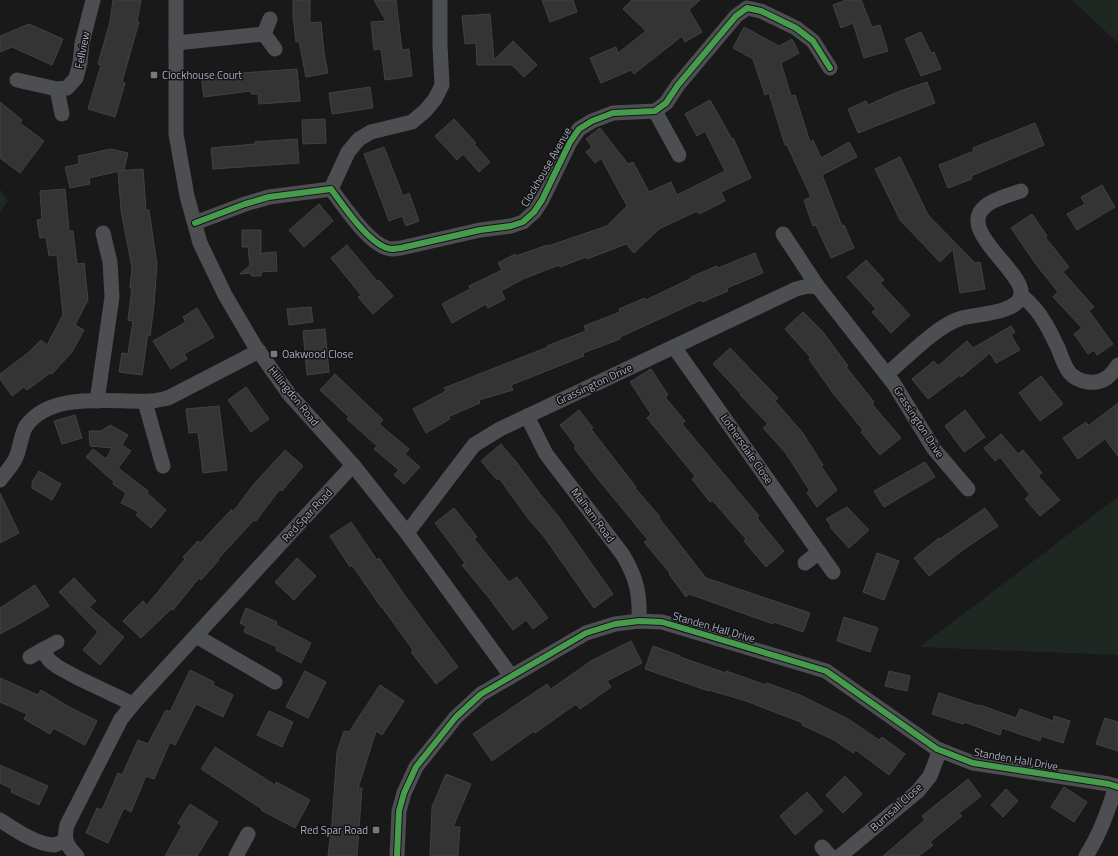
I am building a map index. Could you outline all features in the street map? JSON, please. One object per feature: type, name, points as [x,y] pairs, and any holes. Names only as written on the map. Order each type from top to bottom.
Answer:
[{"type":"street","name":"Fellview","points":[[57,89],[67,88],[76,78],[80,63],[82,43],[93,0]]},
{"type":"street","name":"Hillingdon Road","points":[[176,0],[176,134],[187,196],[200,243],[225,295],[259,351],[290,394],[353,465],[407,533],[511,676]]},
{"type":"street","points":[[195,223],[245,204],[269,197],[331,189],[348,152],[359,139],[371,132],[412,122],[425,111],[435,99],[442,85],[440,0]]},
{"type":"street","points":[[679,155],[655,111],[666,103],[678,85],[746,4],[796,28],[813,41],[830,68]]},
{"type":"street","points":[[264,34],[270,18]]},
{"type":"street","points":[[176,43],[264,34]]},
{"type":"street","points":[[264,34],[275,49]]},
{"type":"street","points":[[17,80],[57,89],[62,114]]},
{"type":"street","name":"Clockhouse Avenue","points":[[331,189],[365,233],[378,244],[391,249],[480,230],[511,226],[523,222],[534,212],[542,200],[570,142],[579,129],[592,121],[613,113],[655,111]]},
{"type":"street","points":[[1021,191],[987,205],[980,213],[979,221],[981,232],[986,241],[1020,285],[1021,295],[1030,302],[1045,322],[1065,367],[1072,376],[1094,383],[1103,381],[1110,376],[1118,365]]},
{"type":"street","points":[[97,401],[112,297],[110,262],[103,233]]},
{"type":"street","name":"Grassington Drive","points":[[783,234],[818,287],[887,374],[934,449],[968,489]]},
{"type":"street","name":"Grassington Drive","points":[[407,533],[474,445],[500,429],[796,289],[808,286],[818,287]]},
{"type":"street","name":"Grassington Drive","points":[[887,374],[940,329],[959,318],[988,314],[1004,309],[1017,303],[1021,295]]},
{"type":"street","name":"Lothersdale Close","points":[[674,346],[833,572]]},
{"type":"street","points":[[0,480],[16,457],[25,427],[36,416],[49,409],[68,402],[152,402],[168,398],[259,351]]},
{"type":"street","points":[[145,402],[163,466]]},
{"type":"street","name":"Malham Road","points":[[526,416],[546,454],[633,571],[640,604],[639,621]]},
{"type":"street","name":"Red Spar Road","points":[[66,840],[65,833],[67,825],[121,719],[133,704],[353,465]]},
{"type":"street","points":[[805,563],[819,552]]},
{"type":"street","name":"Standen Hall Drive","points":[[397,856],[399,811],[404,792],[416,767],[456,717],[481,694],[586,633],[615,624],[639,621],[662,622],[826,671],[940,750],[973,763],[1117,787]]},
{"type":"street","points":[[196,636],[256,679],[275,682]]},
{"type":"street","points":[[57,642],[36,654],[78,678],[133,704]]},
{"type":"street","name":"Burnsall Close","points":[[840,856],[918,791],[930,776],[940,750]]},
{"type":"street","points":[[1086,856],[1106,818],[1117,787]]},
{"type":"street","points":[[0,820],[21,833],[41,842],[55,845],[66,840],[69,848],[77,856]]},
{"type":"street","points":[[236,856],[248,834]]},
{"type":"shaded area","points":[[1072,0],[1118,0],[1118,43]]},
{"type":"shaded area","points":[[0,189],[8,201],[0,212]]},
{"type":"shaded area","points":[[1118,497],[1118,655],[919,647]]},
{"type":"building","points":[[113,0],[141,0],[137,22],[139,22],[122,82],[125,83],[115,117],[88,109],[101,65],[98,64],[110,22]]},
{"type":"building","points":[[293,0],[310,0],[310,23],[321,22],[324,53],[328,73],[306,77],[299,41],[296,42]]},
{"type":"building","points":[[374,0],[396,0],[402,50],[409,49],[412,76],[385,80],[381,49],[374,50],[371,22],[386,21]]},
{"type":"building","points":[[542,0],[573,0],[577,12],[550,22]]},
{"type":"building","points":[[632,0],[700,0],[689,10],[702,32],[685,42],[682,36],[634,74],[631,70],[601,83],[590,58],[616,47],[618,53],[646,31],[623,9]]},
{"type":"building","points":[[846,0],[861,0],[872,27],[880,25],[888,51],[864,58],[853,23],[841,28],[833,5]]},
{"type":"building","points":[[490,14],[494,60],[513,41],[537,65],[524,77],[512,65],[477,65],[476,43],[465,44],[462,16]]},
{"type":"building","points":[[29,24],[63,39],[52,65],[12,47],[0,52],[0,36]]},
{"type":"building","points":[[744,27],[779,46],[792,39],[799,53],[781,63],[791,96],[795,95],[810,142],[813,140],[821,158],[849,142],[857,157],[822,175],[842,226],[844,225],[854,248],[831,258],[816,225],[813,226],[804,200],[811,197],[787,145],[785,145],[769,93],[765,95],[753,59],[733,48]]},
{"type":"building","points":[[921,32],[931,53],[934,52],[941,69],[921,76],[905,39]]},
{"type":"building","points":[[297,69],[300,101],[259,104],[258,94],[251,94],[251,91],[204,97],[201,76]]},
{"type":"building","points":[[927,82],[935,103],[858,133],[848,109],[866,101],[868,105],[900,91]]},
{"type":"building","points":[[370,87],[373,108],[332,114],[329,93]]},
{"type":"building","points":[[710,100],[732,139],[733,138],[751,178],[721,192],[725,201],[699,214],[697,211],[659,229],[634,253],[626,244],[587,259],[586,257],[560,267],[559,265],[523,279],[501,291],[505,299],[488,308],[486,304],[452,323],[442,304],[470,289],[469,286],[502,270],[498,263],[515,254],[516,256],[607,226],[627,206],[601,158],[595,163],[586,152],[592,147],[586,139],[600,128],[628,164],[633,162],[649,192],[671,182],[677,195],[725,171],[705,131],[697,136],[685,114]]},
{"type":"building","points":[[0,102],[22,120],[20,123],[44,141],[20,173],[0,158]]},
{"type":"building","points":[[325,119],[326,143],[303,144],[302,120]]},
{"type":"building","points":[[454,119],[476,143],[474,144],[490,162],[479,172],[463,154],[457,160],[435,136]]},
{"type":"building","points":[[1035,123],[1044,145],[971,176],[972,179],[948,188],[939,165],[974,151],[973,148]]},
{"type":"building","points":[[297,139],[299,163],[213,169],[211,148],[255,144],[255,142]]},
{"type":"building","points":[[384,147],[403,196],[409,193],[419,221],[406,226],[402,216],[389,221],[364,154]]},
{"type":"building","points":[[111,149],[128,153],[124,170],[89,178],[90,184],[70,188],[65,167],[79,164],[78,156]]},
{"type":"building","points":[[900,157],[928,215],[975,263],[980,262],[985,289],[960,293],[953,249],[940,262],[900,220],[875,169]]},
{"type":"building","points":[[143,169],[146,210],[149,210],[157,264],[150,336],[148,333],[142,375],[119,372],[122,353],[128,354],[133,321],[128,320],[132,288],[130,288],[132,268],[121,210],[118,171]]},
{"type":"building","points":[[1102,185],[1115,207],[1077,230],[1067,214],[1085,204],[1081,197]]},
{"type":"building","points":[[65,189],[69,231],[73,231],[77,264],[84,263],[88,300],[75,325],[84,330],[72,352],[52,374],[50,373],[27,390],[24,387],[12,396],[0,379],[0,374],[28,353],[41,340],[47,345],[63,315],[57,255],[49,256],[46,237],[40,238],[37,220],[42,219],[40,191]]},
{"type":"building","points":[[319,204],[333,221],[304,247],[289,230]]},
{"type":"building","points":[[1032,214],[1047,236],[1045,237],[1069,267],[1063,272],[1094,307],[1089,311],[1113,344],[1097,355],[1094,350],[1088,354],[1074,334],[1082,328],[1053,297],[1058,292],[1035,263],[1011,228]]},
{"type":"building","points":[[242,230],[261,230],[261,255],[263,253],[276,252],[277,271],[261,272],[261,276],[251,276],[251,273],[240,274],[250,265],[248,247],[242,247]]},
{"type":"building","points":[[347,245],[377,281],[379,280],[393,296],[373,314],[358,297],[361,295],[331,258]]},
{"type":"building","points":[[755,253],[763,273],[727,288],[728,291],[702,302],[701,300],[620,337],[620,339],[583,353],[584,356],[511,385],[513,390],[479,400],[480,403],[448,417],[450,419],[426,433],[413,409],[446,391],[444,388],[586,331],[584,326],[620,312],[619,309],[645,298],[646,300],[692,278],[691,277],[717,266],[718,268]]},
{"type":"building","points":[[866,260],[884,280],[880,283],[910,315],[891,333],[872,312],[876,309],[847,277]]},
{"type":"building","points":[[311,307],[313,322],[289,325],[287,309]]},
{"type":"building","points":[[197,308],[214,337],[184,354],[187,359],[171,369],[153,341],[186,322],[183,317]]},
{"type":"building","points":[[803,312],[823,332],[848,366],[846,367],[874,402],[872,404],[901,438],[880,455],[861,432],[863,430],[833,393],[809,359],[811,358],[785,329]]},
{"type":"building","points":[[1011,326],[1015,332],[1011,335],[1020,350],[996,363],[990,353],[961,377],[960,375],[928,399],[912,379],[934,361],[938,366],[967,341],[973,348]]},
{"type":"building","points":[[325,329],[329,372],[307,375],[303,331]]},
{"type":"building","points":[[730,348],[778,398],[775,401],[802,432],[823,465],[821,466],[837,490],[817,507],[807,493],[810,491],[785,452],[763,428],[768,424],[713,364]]},
{"type":"building","points":[[651,369],[668,395],[665,397],[685,421],[682,424],[759,516],[757,518],[784,551],[766,567],[744,541],[746,539],[712,500],[710,502],[692,479],[695,476],[647,418],[651,414],[630,382]]},
{"type":"building","points":[[335,374],[383,420],[379,424],[409,449],[405,454],[420,467],[404,484],[394,475],[399,470],[374,449],[377,446],[347,419],[349,417],[320,390]]},
{"type":"building","points":[[1041,376],[1063,404],[1040,421],[1019,393]]},
{"type":"building","points":[[246,387],[269,419],[251,432],[228,400]]},
{"type":"building","points":[[1118,403],[1118,456],[1105,439],[1078,459],[1063,438],[1086,422],[1088,426]]},
{"type":"building","points":[[219,406],[227,470],[203,473],[198,432],[189,433],[186,409]]},
{"type":"building","points":[[579,410],[593,428],[591,429],[636,487],[635,488],[660,517],[659,518],[706,578],[810,613],[803,632],[774,622],[773,624],[689,594],[686,597],[669,574],[670,573],[644,542],[648,540],[574,448],[576,446],[560,425]]},
{"type":"building","points":[[965,410],[985,437],[964,452],[945,426]]},
{"type":"building","points":[[75,415],[82,438],[62,444],[54,421]]},
{"type":"building","points":[[110,425],[128,435],[122,445],[131,451],[118,468],[148,491],[147,493],[166,510],[151,528],[136,515],[139,512],[121,503],[126,493],[113,484],[114,482],[86,457],[93,449],[106,459],[112,448],[90,446],[89,431],[101,431]]},
{"type":"building","points":[[1001,434],[1018,454],[1023,450],[1042,473],[1038,476],[1060,500],[1040,516],[1025,499],[1030,495],[1000,457],[995,461],[984,448]]},
{"type":"building","points":[[501,444],[558,516],[613,594],[594,608],[545,538],[527,517],[499,478],[497,480],[481,461]]},
{"type":"building","points":[[285,450],[303,466],[282,491],[280,489],[256,521],[254,520],[201,580],[199,578],[173,610],[171,609],[141,638],[123,621],[143,601],[147,605],[185,559],[183,557],[198,541],[200,543],[232,509],[232,513],[254,484]]},
{"type":"building","points":[[925,462],[935,477],[884,507],[874,491]]},
{"type":"building","points":[[39,471],[61,484],[52,500],[32,488],[32,482]]},
{"type":"building","points":[[0,493],[19,533],[0,543]]},
{"type":"building","points":[[847,507],[869,530],[849,548],[830,527],[831,526],[826,519]]},
{"type":"building","points":[[454,508],[477,537],[474,539],[509,582],[517,577],[548,618],[533,629],[526,620],[513,630],[462,565],[465,563],[435,523]]},
{"type":"building","points":[[985,508],[998,526],[929,576],[914,558],[939,538],[940,539]]},
{"type":"building","points":[[351,522],[377,560],[379,558],[458,667],[436,684],[411,652],[413,650],[352,565],[350,567],[330,536]]},
{"type":"building","points":[[877,553],[899,561],[884,600],[863,592]]},
{"type":"building","points":[[297,558],[316,576],[294,600],[275,582]]},
{"type":"building","points":[[74,578],[96,601],[89,607],[124,637],[100,665],[83,650],[98,632],[59,592]]},
{"type":"building","points":[[35,585],[49,606],[0,634],[0,608]]},
{"type":"building","points":[[246,608],[277,622],[276,625],[311,643],[301,663],[276,650],[277,647],[244,632],[246,626],[240,623]]},
{"type":"building","points":[[844,617],[878,628],[870,652],[837,641]]},
{"type":"building","points":[[631,641],[642,663],[607,681],[611,687],[580,709],[576,704],[535,733],[534,731],[492,761],[473,734],[547,684],[551,689],[591,661]]},
{"type":"building","points":[[653,646],[726,673],[726,671],[766,685],[767,683],[800,695],[848,719],[879,740],[882,737],[905,754],[889,775],[856,750],[853,753],[834,740],[802,725],[803,723],[746,701],[709,691],[645,669]]},
{"type":"building","points":[[190,670],[214,682],[213,685],[233,695],[223,717],[196,704],[175,745],[170,742],[154,779],[146,776],[131,812],[124,808],[108,843],[86,833],[97,808],[102,810],[118,773],[122,775],[138,740],[148,744],[166,710],[170,712]]},
{"type":"building","points":[[305,671],[326,682],[308,718],[286,707]]},
{"type":"building","points":[[889,671],[910,676],[907,691],[885,686]]},
{"type":"building","points":[[0,678],[38,695],[41,690],[71,708],[97,721],[85,745],[53,728],[50,734],[24,719],[27,714],[0,702]]},
{"type":"building","points":[[380,685],[404,701],[382,735],[376,731],[358,788],[362,788],[357,856],[328,856],[337,752],[344,731],[349,732]]},
{"type":"building","points":[[939,693],[979,706],[980,705],[1016,718],[1020,709],[1053,721],[1054,716],[1070,721],[1063,743],[1041,736],[1040,741],[1002,728],[1000,735],[964,722],[963,724],[932,714]]},
{"type":"building","points":[[269,711],[293,722],[282,747],[257,735]]},
{"type":"building","points":[[1105,718],[1118,722],[1118,751],[1096,744]]},
{"type":"building","points":[[215,747],[275,785],[276,782],[310,800],[295,828],[261,810],[262,809],[201,769]]},
{"type":"building","points":[[0,765],[48,786],[39,805],[11,792],[12,789],[0,783]]},
{"type":"building","points":[[446,774],[471,784],[453,827],[460,827],[458,856],[430,856],[432,807]]},
{"type":"building","points":[[845,776],[862,794],[843,813],[826,795]]},
{"type":"building","points":[[968,779],[981,796],[959,813],[962,816],[930,842],[933,845],[919,856],[883,856],[925,820],[922,816]]},
{"type":"building","points":[[1064,787],[1087,802],[1074,822],[1051,807]]},
{"type":"building","points":[[1006,789],[1018,801],[1003,817],[991,805]]},
{"type":"building","points":[[807,792],[823,811],[795,835],[780,816]]},
{"type":"building","points":[[190,804],[218,822],[197,856],[165,856],[182,826],[178,823]]},
{"type":"cycle path","points":[[195,223],[245,204],[269,197],[331,189],[350,215],[367,234],[384,247],[392,249],[480,230],[511,226],[523,222],[534,212],[542,200],[570,142],[579,129],[592,121],[613,113],[655,111],[666,103],[678,85],[736,16],[747,8],[761,11],[796,28],[813,41],[830,68]]},
{"type":"cycle path","points":[[397,856],[399,811],[404,793],[416,767],[456,717],[481,694],[586,633],[615,624],[639,621],[662,622],[826,671],[937,749],[973,763],[1109,784],[1118,787]]},
{"type":"place","name":"Clockhouse Court","points":[[154,75]]},
{"type":"place","name":"Oakwood Close","points":[[274,354]]},
{"type":"place","name":"Red Spar Road","points":[[376,830]]}]
